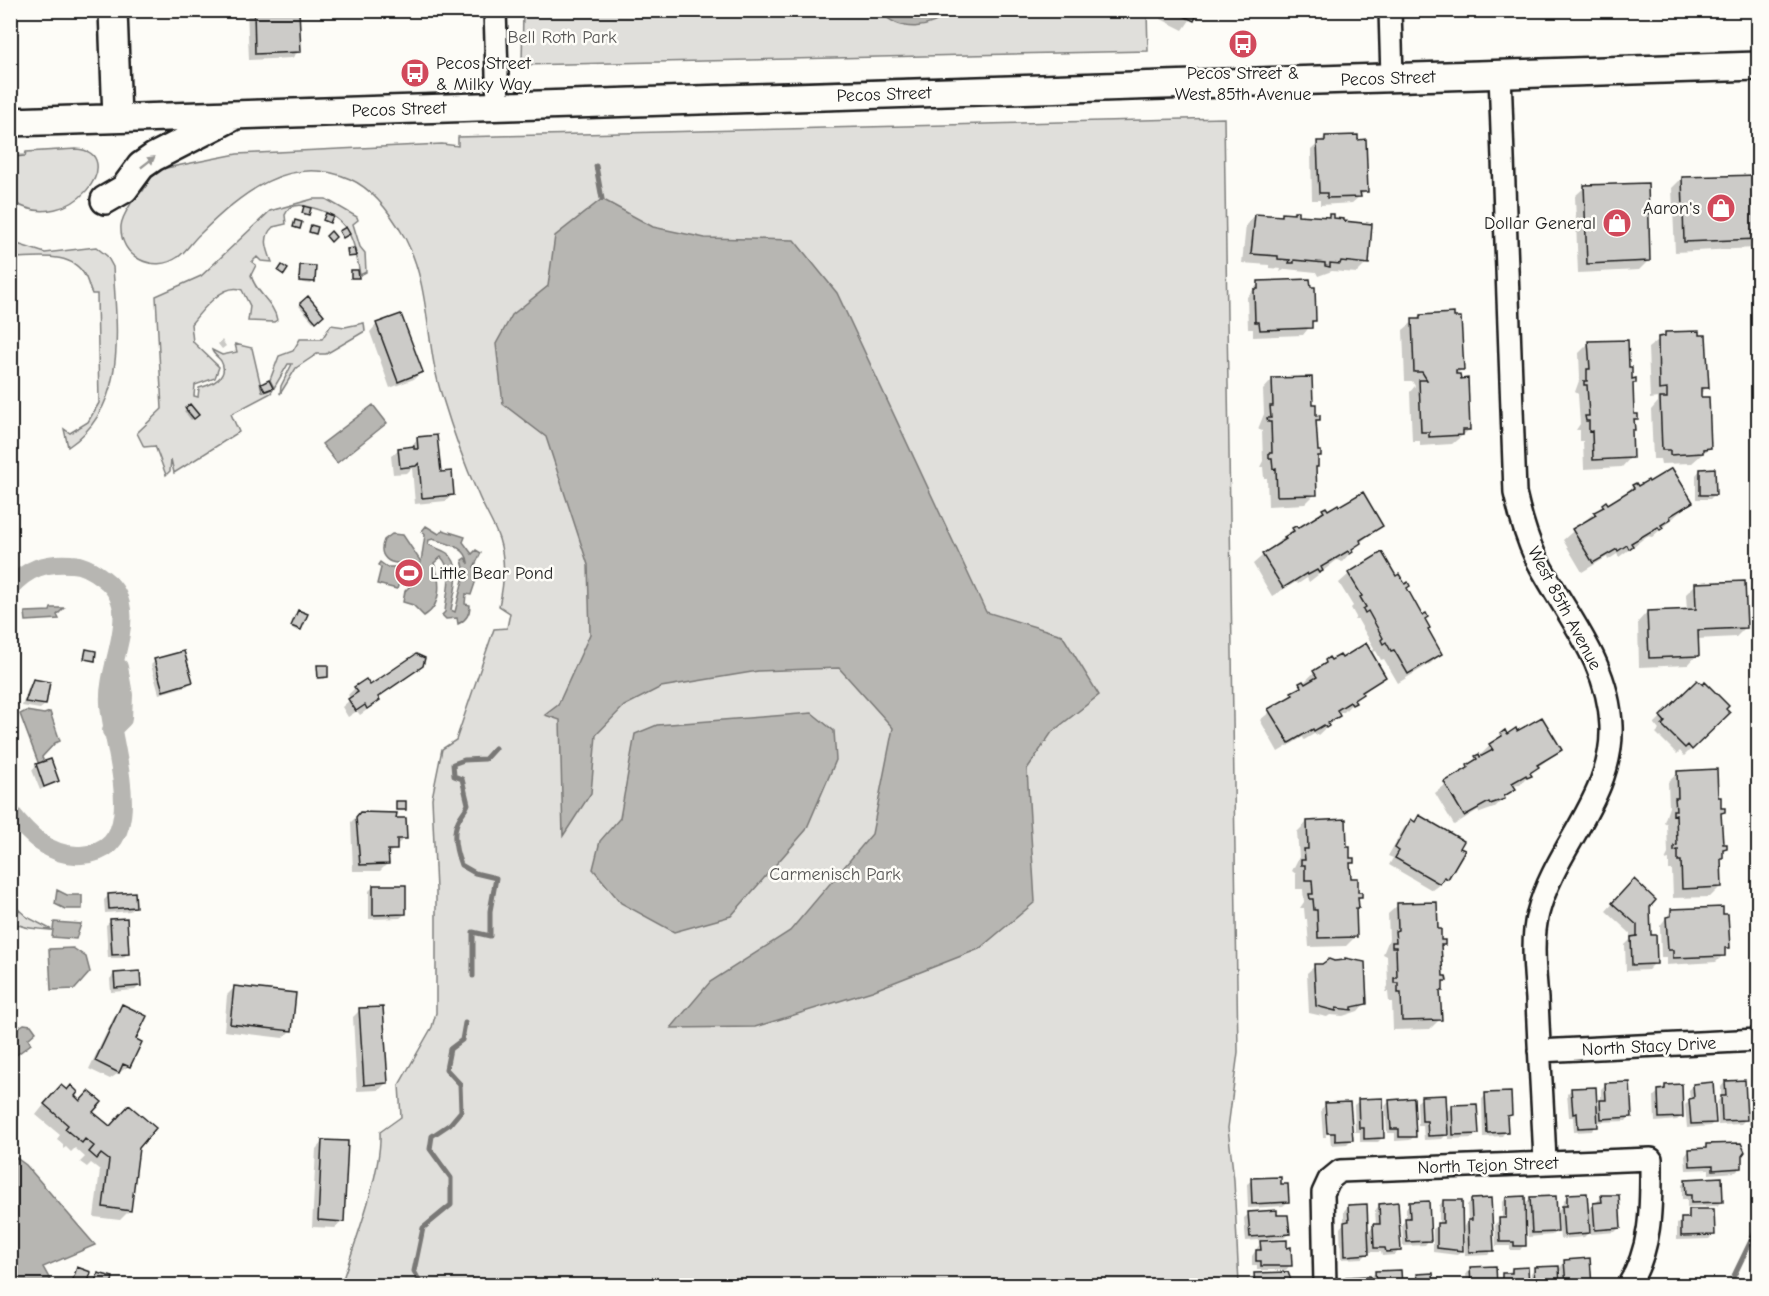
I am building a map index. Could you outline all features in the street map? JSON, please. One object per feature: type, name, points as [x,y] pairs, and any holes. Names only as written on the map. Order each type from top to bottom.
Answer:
[{"type":"main road","points":[[113,10],[117,117]]},
{"type":"main road","name":"Pecos Street","points":[[10,122],[1758,66]]},
{"type":"main road","points":[[105,200],[124,189],[141,166],[154,157],[237,114]]},
{"type":"street","points":[[495,10],[498,106]]},
{"type":"street","points":[[1390,10],[1392,77]]},
{"type":"street","name":"West 85th Avenue","points":[[1500,74],[1515,493],[1521,519],[1536,557],[1600,673],[1611,724],[1611,742],[1603,784],[1554,869],[1537,915],[1535,964],[1545,1163]]},
{"type":"street","name":"North Stacy Drive","points":[[1539,1051],[1758,1040]]},
{"type":"street","name":"North Tejon Street","points":[[1325,1286],[1323,1193],[1329,1180],[1340,1171],[1651,1159],[1649,1227],[1643,1253],[1628,1286]]},
{"type":"green space","name":"Bell Roth Park","points":[[523,11],[1147,11],[1148,51],[522,65]]},
{"type":"green space","name":"Carmenisch Park","points":[[1224,118],[1238,1052],[1228,1128],[1234,1180],[1239,1285],[338,1285],[342,1282],[372,1186],[377,1167],[380,1132],[401,1117],[399,1085],[432,1027],[436,1013],[436,890],[432,798],[442,749],[456,740],[494,629],[507,628],[510,613],[499,606],[504,573],[503,556],[497,533],[480,500],[463,458],[442,396],[433,357],[424,296],[413,257],[400,230],[367,189],[350,179],[328,172],[307,171],[287,174],[268,181],[250,192],[216,219],[181,255],[169,262],[159,264],[140,260],[132,254],[122,237],[122,221],[138,190],[143,191],[156,170],[237,154],[442,144],[458,146],[458,137]]},
{"type":"green space","points":[[76,149],[91,154],[97,164],[95,177],[87,190],[73,202],[55,209],[34,210],[11,201],[11,152],[14,152],[14,157],[25,156],[26,152]]},
{"type":"green space","points":[[313,199],[326,199],[357,217],[358,220],[353,224],[360,247],[365,253],[366,272],[360,275],[353,243],[344,226],[337,219],[328,213],[310,207],[293,206],[285,215],[286,224],[273,227],[268,235],[267,248],[272,262],[261,261],[257,257],[252,262],[256,265],[251,275],[253,281],[272,308],[277,320],[274,322],[248,321],[250,306],[242,290],[235,289],[228,290],[214,299],[191,324],[193,342],[219,367],[215,378],[195,385],[194,396],[198,397],[199,388],[214,382],[223,372],[221,361],[212,350],[222,355],[237,352],[235,344],[252,348],[262,391],[274,388],[271,393],[231,414],[239,432],[174,473],[171,459],[170,471],[166,475],[155,446],[144,447],[137,433],[162,409],[156,296],[201,276],[270,211]]},
{"type":"green space","points":[[11,242],[45,253],[96,247],[107,256],[113,267],[116,341],[110,389],[101,411],[87,430],[68,447],[64,429],[70,433],[88,422],[99,403],[97,294],[92,294],[85,276],[71,262],[52,257],[11,258]]},
{"type":"green space","points":[[364,323],[365,331],[326,354],[317,354],[296,368],[280,394],[281,386],[292,364],[288,364],[274,388],[270,380],[279,356],[293,351],[300,339],[322,339],[331,325],[345,327]]},
{"type":"green space","points":[[10,902],[27,917],[52,930],[26,927],[11,921]]},
{"type":"shaded area","points":[[880,11],[952,11],[934,22],[915,27],[897,23]]},
{"type":"shaded area","points":[[602,199],[653,227],[705,238],[794,240],[837,293],[986,612],[1062,635],[1099,695],[1052,732],[1027,769],[1035,902],[979,949],[872,991],[755,1027],[671,1028],[710,982],[790,931],[872,834],[893,728],[839,668],[758,671],[661,687],[624,706],[596,735],[591,793],[563,836],[560,720],[545,715],[558,705],[590,634],[588,565],[546,437],[503,404],[496,344],[512,315],[548,286],[555,236]]},
{"type":"shaded area","points":[[373,405],[387,423],[337,463],[322,444]]},
{"type":"shaded area","points":[[426,526],[439,534],[443,530],[465,537],[463,542],[472,554],[476,550],[481,553],[474,567],[480,568],[471,595],[466,594],[465,604],[470,605],[469,614],[464,621],[458,624],[457,618],[446,619],[442,615],[445,612],[449,576],[441,557],[434,563],[439,585],[437,600],[430,612],[424,616],[413,605],[403,602],[405,591],[412,584],[409,578],[403,581],[401,577],[397,589],[377,584],[381,568],[378,565],[380,562],[387,567],[404,567],[407,564],[405,562],[394,563],[386,559],[382,551],[384,540],[392,534],[403,535],[421,562],[425,535],[422,531]],"holes":[[[433,539],[460,549],[464,552],[468,562],[465,558],[462,560],[465,572],[455,612],[451,610],[457,580],[455,565],[447,553],[428,544],[429,540]]]},
{"type":"shaded area","points":[[51,608],[64,608],[57,615],[59,619],[26,621],[25,612],[50,611]]},
{"type":"shaded area","points":[[26,711],[44,714],[50,712],[60,741],[55,743],[42,757],[46,768],[41,770],[20,714]]},
{"type":"shaded area","points":[[812,713],[834,731],[836,760],[806,830],[731,916],[674,932],[621,903],[593,869],[600,841],[620,818],[635,734],[657,725]]},
{"type":"shaded area","points":[[57,890],[67,895],[82,895],[82,909],[65,909],[55,904]]},
{"type":"shaded area","points":[[54,922],[81,924],[76,939],[52,937]]},
{"type":"shaded area","points":[[73,948],[86,957],[90,972],[75,989],[51,990],[49,949]]},
{"type":"shaded area","points":[[24,1024],[31,1025],[36,1032],[28,1039],[31,1044],[15,1056],[11,1050],[11,1037]]},
{"type":"shaded area","points":[[11,1154],[26,1165],[95,1245],[43,1267],[53,1285],[11,1285]]},
{"type":"building","points":[[254,10],[299,10],[301,52],[255,54]]},
{"type":"building","points":[[1172,10],[1199,10],[1194,21]]},
{"type":"building","points":[[1358,135],[1358,140],[1366,139],[1368,192],[1360,192],[1361,197],[1327,198],[1327,193],[1319,193],[1317,141],[1325,141],[1325,136]]},
{"type":"building","name":"Aaron's","points":[[1758,175],[1758,239],[1684,242],[1682,177]]},
{"type":"building","name":"Dollar General","points":[[1648,183],[1650,261],[1587,264],[1584,185]]},
{"type":"building","points":[[304,206],[311,208],[309,215],[302,213]]},
{"type":"building","points":[[1294,211],[1298,211],[1298,215],[1329,217],[1329,214],[1334,214],[1334,218],[1344,219],[1344,221],[1372,224],[1369,264],[1341,261],[1340,264],[1330,263],[1330,267],[1325,266],[1325,263],[1294,260],[1294,263],[1289,263],[1290,260],[1278,259],[1278,256],[1251,254],[1255,214],[1282,216],[1282,213],[1294,214]]},
{"type":"building","points":[[326,213],[333,216],[330,223],[323,220]]},
{"type":"building","points":[[295,220],[302,222],[300,229],[293,227]]},
{"type":"building","points":[[311,225],[318,227],[316,234],[309,232]]},
{"type":"building","points":[[346,227],[350,234],[343,238],[339,231]]},
{"type":"building","points":[[331,231],[336,237],[331,242],[326,236]]},
{"type":"building","points":[[354,248],[356,256],[348,257],[347,249]]},
{"type":"building","points":[[282,265],[288,269],[284,275],[278,271]]},
{"type":"building","points":[[300,265],[316,266],[315,282],[299,281]]},
{"type":"building","points":[[351,270],[358,270],[359,278],[351,278]]},
{"type":"building","points":[[1310,279],[1311,287],[1315,287],[1316,321],[1312,321],[1312,328],[1260,330],[1259,322],[1255,322],[1254,289],[1258,289],[1258,281]]},
{"type":"building","points":[[308,296],[324,315],[316,322],[300,303]]},
{"type":"building","points":[[1454,313],[1454,317],[1461,317],[1464,370],[1456,370],[1456,374],[1460,374],[1461,379],[1468,378],[1470,430],[1463,430],[1463,435],[1429,437],[1429,432],[1421,432],[1419,380],[1427,380],[1422,372],[1414,372],[1412,319],[1420,319],[1420,315]]},
{"type":"building","points":[[401,314],[423,372],[398,382],[376,323]]},
{"type":"building","points":[[1699,331],[1699,335],[1706,335],[1709,388],[1701,388],[1701,397],[1709,397],[1711,448],[1703,449],[1703,453],[1670,455],[1670,450],[1662,450],[1660,398],[1667,398],[1667,389],[1659,390],[1658,337],[1665,336],[1665,332]]},
{"type":"building","points":[[1628,340],[1629,367],[1632,367],[1632,379],[1636,378],[1636,383],[1633,383],[1634,414],[1638,414],[1638,419],[1634,419],[1635,430],[1632,430],[1633,458],[1593,460],[1592,431],[1589,432],[1589,421],[1586,421],[1585,416],[1589,416],[1587,385],[1584,385],[1584,381],[1587,381],[1587,369],[1590,369],[1588,341]]},
{"type":"building","points":[[1312,377],[1313,404],[1316,404],[1316,416],[1320,415],[1320,420],[1316,420],[1318,451],[1321,451],[1321,456],[1318,456],[1318,467],[1316,467],[1317,495],[1277,496],[1276,468],[1273,469],[1272,458],[1269,458],[1269,453],[1272,453],[1271,422],[1268,422],[1267,418],[1271,418],[1270,406],[1273,406],[1272,378]]},
{"type":"building","points":[[269,380],[273,388],[265,391],[261,384]]},
{"type":"building","points":[[190,404],[199,415],[194,419],[185,408]]},
{"type":"building","points":[[437,435],[441,472],[452,471],[454,495],[422,498],[419,463],[416,466],[400,468],[398,448],[414,446],[414,449],[418,449],[417,437]]},
{"type":"building","points":[[1672,468],[1693,502],[1670,516],[1671,519],[1661,525],[1663,528],[1660,530],[1658,527],[1631,543],[1633,546],[1629,549],[1627,545],[1593,563],[1572,529],[1596,515],[1594,512],[1604,507],[1602,504],[1606,501],[1608,504],[1634,488],[1632,485],[1636,483],[1638,486],[1648,480],[1649,482]]},
{"type":"building","points":[[1715,468],[1716,495],[1700,495],[1700,469]]},
{"type":"building","points":[[1363,492],[1383,526],[1360,540],[1361,543],[1352,549],[1353,552],[1350,554],[1348,551],[1321,567],[1323,571],[1319,573],[1317,570],[1308,575],[1307,573],[1283,588],[1262,554],[1286,539],[1284,537],[1294,531],[1292,528],[1296,526],[1298,528],[1324,512],[1322,509],[1326,507],[1328,510],[1338,504],[1339,506]]},
{"type":"building","points":[[1382,552],[1396,576],[1399,574],[1405,584],[1408,582],[1410,586],[1407,588],[1422,615],[1426,613],[1428,617],[1425,619],[1430,628],[1428,629],[1442,654],[1408,674],[1394,650],[1391,651],[1386,642],[1383,644],[1381,640],[1383,638],[1368,611],[1365,613],[1363,609],[1366,607],[1360,597],[1362,596],[1348,573]]},
{"type":"building","points":[[1745,581],[1747,628],[1698,630],[1699,656],[1649,658],[1647,611],[1696,609],[1695,583]]},
{"type":"building","points":[[298,610],[308,614],[301,630],[291,626]]},
{"type":"building","points":[[1366,643],[1386,677],[1362,692],[1363,694],[1354,700],[1356,703],[1352,705],[1350,702],[1337,710],[1340,716],[1328,723],[1329,726],[1326,728],[1324,725],[1314,731],[1313,729],[1289,743],[1268,709],[1293,695],[1291,692],[1301,687],[1299,683],[1303,681],[1305,684],[1317,677],[1313,671],[1326,663],[1325,660],[1329,657],[1331,660],[1340,655],[1342,658]]},
{"type":"building","points":[[86,649],[96,651],[95,661],[84,659]]},
{"type":"building","points":[[184,651],[193,682],[163,691],[154,659]]},
{"type":"building","points":[[416,654],[425,658],[423,666],[378,697],[380,700],[367,709],[365,705],[356,711],[348,699],[358,692],[354,687],[366,679],[370,685]]},
{"type":"building","points":[[317,665],[328,665],[328,677],[318,678]]},
{"type":"building","points":[[33,679],[50,682],[46,705],[25,702]]},
{"type":"building","points":[[1697,680],[1703,685],[1705,682],[1729,706],[1726,709],[1730,713],[1692,750],[1688,745],[1685,748],[1662,725],[1665,722],[1660,716]]},
{"type":"building","points":[[1542,717],[1562,750],[1537,765],[1539,767],[1530,773],[1532,776],[1527,778],[1526,775],[1512,783],[1516,789],[1504,796],[1505,799],[1490,804],[1489,802],[1464,816],[1444,782],[1468,768],[1467,765],[1477,759],[1475,756],[1479,754],[1480,757],[1493,750],[1489,744],[1502,736],[1501,733],[1505,730],[1507,734],[1516,728],[1517,731]]},
{"type":"building","points":[[51,759],[59,781],[44,787],[36,764]]},
{"type":"building","points":[[1717,769],[1718,797],[1721,797],[1721,808],[1725,808],[1725,812],[1721,813],[1723,844],[1727,844],[1727,848],[1723,849],[1723,859],[1721,859],[1722,887],[1682,889],[1681,861],[1678,861],[1678,850],[1674,851],[1674,846],[1677,845],[1676,814],[1673,815],[1673,810],[1676,810],[1675,798],[1678,798],[1677,771]]},
{"type":"building","points":[[396,801],[406,801],[406,810],[396,810]]},
{"type":"building","points":[[360,812],[397,813],[396,818],[406,818],[407,839],[397,839],[397,850],[388,850],[389,864],[360,865],[356,817]]},
{"type":"building","points":[[1419,815],[1464,841],[1460,848],[1465,850],[1448,879],[1444,877],[1440,884],[1395,858],[1399,851],[1395,848],[1411,819],[1415,822]]},
{"type":"building","points":[[1346,819],[1347,847],[1350,847],[1350,858],[1354,858],[1354,863],[1350,863],[1351,878],[1358,878],[1358,892],[1362,892],[1362,897],[1358,897],[1359,908],[1356,908],[1357,937],[1318,938],[1317,910],[1314,910],[1313,899],[1310,899],[1309,894],[1313,894],[1312,880],[1305,880],[1305,865],[1301,865],[1301,860],[1305,860],[1304,849],[1308,849],[1307,821]]},
{"type":"building","points":[[1634,879],[1656,900],[1650,907],[1651,935],[1656,935],[1657,964],[1632,965],[1631,937],[1637,936],[1637,925],[1612,903]]},
{"type":"building","points":[[373,885],[406,885],[406,914],[373,915]]},
{"type":"building","points":[[135,892],[136,907],[109,909],[108,894]]},
{"type":"building","points":[[1437,902],[1438,929],[1441,929],[1441,940],[1445,940],[1445,945],[1441,945],[1443,976],[1446,976],[1447,981],[1443,981],[1443,991],[1440,991],[1442,1020],[1402,1021],[1401,993],[1398,993],[1398,983],[1394,983],[1394,978],[1397,978],[1396,947],[1392,947],[1392,942],[1396,942],[1395,931],[1398,930],[1397,903]]},
{"type":"building","points":[[1723,907],[1723,914],[1728,914],[1730,948],[1725,948],[1725,956],[1673,958],[1673,950],[1668,950],[1666,917],[1671,916],[1671,909]]},
{"type":"building","points":[[127,918],[129,954],[112,955],[110,919]]},
{"type":"building","points":[[1345,958],[1365,962],[1367,1004],[1352,1007],[1352,1010],[1336,1008],[1336,1011],[1316,1006],[1314,964],[1322,964],[1329,959],[1334,961],[1345,960]]},
{"type":"building","points":[[140,971],[141,986],[115,988],[114,973]]},
{"type":"building","points":[[234,986],[296,993],[292,1031],[230,1024]]},
{"type":"building","points":[[122,1004],[147,1016],[136,1039],[142,1042],[130,1067],[123,1064],[119,1073],[95,1061]]},
{"type":"building","points":[[383,1007],[388,1083],[364,1085],[359,1008]]},
{"type":"building","points":[[1745,1080],[1747,1120],[1722,1121],[1721,1096],[1726,1096],[1725,1081]]},
{"type":"building","points":[[1756,1080],[1758,1080],[1758,1120],[1753,1121],[1752,1095],[1757,1095]]},
{"type":"building","points":[[1630,1082],[1632,1117],[1601,1119],[1600,1100],[1606,1100],[1605,1083]]},
{"type":"building","points":[[1713,1082],[1716,1123],[1691,1124],[1689,1099],[1694,1098],[1693,1084]]},
{"type":"building","points":[[1682,1084],[1683,1117],[1659,1118],[1658,1090],[1665,1089],[1665,1085]]},
{"type":"building","points":[[61,1085],[67,1090],[71,1085],[78,1092],[75,1096],[80,1101],[89,1091],[102,1102],[93,1112],[110,1126],[129,1105],[156,1128],[139,1148],[131,1211],[103,1207],[109,1160],[101,1154],[97,1159],[89,1152],[94,1146],[85,1139],[82,1143],[65,1129],[68,1125],[44,1104]]},
{"type":"building","points":[[1596,1087],[1598,1127],[1578,1128],[1577,1113],[1573,1114],[1571,1088]]},
{"type":"building","points":[[1511,1092],[1512,1115],[1507,1116],[1508,1132],[1487,1133],[1485,1093]]},
{"type":"building","points":[[1446,1095],[1448,1135],[1428,1136],[1427,1121],[1422,1121],[1421,1096]]},
{"type":"building","points":[[1383,1098],[1384,1138],[1364,1139],[1364,1128],[1359,1128],[1358,1099]]},
{"type":"building","points":[[1414,1098],[1416,1137],[1399,1137],[1399,1129],[1391,1129],[1389,1100]]},
{"type":"building","points":[[1350,1102],[1353,1140],[1335,1141],[1335,1133],[1327,1133],[1325,1103]]},
{"type":"building","points":[[1477,1104],[1479,1134],[1453,1135],[1452,1105]]},
{"type":"building","points":[[322,1140],[348,1141],[344,1222],[318,1220]]},
{"type":"building","points":[[1741,1143],[1745,1152],[1742,1156],[1742,1168],[1713,1170],[1713,1165],[1690,1166],[1689,1149],[1706,1148],[1706,1144]]},
{"type":"building","points":[[1281,1177],[1281,1184],[1288,1184],[1289,1202],[1252,1204],[1251,1178]]},
{"type":"building","points":[[1722,1177],[1723,1202],[1691,1203],[1691,1195],[1686,1195],[1685,1179]]},
{"type":"building","points":[[1587,1193],[1590,1233],[1564,1235],[1562,1206],[1567,1206],[1567,1194]]},
{"type":"building","points":[[1601,1195],[1619,1195],[1621,1228],[1595,1230],[1593,1203],[1602,1202]]},
{"type":"building","points":[[1525,1196],[1526,1246],[1514,1246],[1514,1242],[1500,1242],[1499,1218],[1506,1218],[1506,1197]]},
{"type":"building","points":[[1556,1196],[1558,1232],[1532,1233],[1530,1197]]},
{"type":"building","points":[[1491,1198],[1494,1251],[1469,1252],[1468,1220],[1472,1220],[1471,1199]]},
{"type":"building","points":[[1443,1200],[1462,1200],[1463,1251],[1437,1248],[1437,1223],[1443,1223]]},
{"type":"building","points":[[1429,1201],[1431,1241],[1407,1242],[1405,1218],[1410,1218],[1409,1202]]},
{"type":"building","points":[[1398,1202],[1401,1251],[1386,1252],[1385,1248],[1374,1248],[1373,1224],[1380,1224],[1379,1204]]},
{"type":"building","points":[[1367,1204],[1369,1254],[1345,1256],[1344,1222],[1349,1221],[1348,1205]]},
{"type":"building","points":[[1689,1209],[1714,1209],[1715,1235],[1681,1236],[1681,1218],[1689,1218]]},
{"type":"building","points":[[1277,1210],[1277,1215],[1288,1215],[1290,1234],[1250,1237],[1248,1212]]},
{"type":"building","points":[[1287,1240],[1287,1248],[1291,1247],[1292,1266],[1261,1266],[1261,1261],[1256,1261],[1256,1250],[1261,1250],[1260,1241]]},
{"type":"building","points":[[1590,1258],[1592,1286],[1566,1286],[1564,1260]]},
{"type":"building","points":[[1496,1266],[1497,1286],[1471,1286],[1470,1267]]},
{"type":"building","points":[[1559,1266],[1560,1286],[1535,1286],[1534,1267]]},
{"type":"building","points":[[77,1267],[91,1272],[87,1286],[71,1285]]},
{"type":"building","points":[[1528,1267],[1529,1286],[1502,1286],[1502,1273],[1512,1273],[1512,1268]]},
{"type":"building","points":[[1401,1270],[1402,1286],[1376,1286],[1375,1271]]},
{"type":"building","points":[[1288,1272],[1293,1286],[1255,1286],[1254,1273]]},
{"type":"building","points":[[98,1273],[113,1277],[111,1286],[95,1286]]},
{"type":"building","points":[[1433,1273],[1434,1286],[1407,1286],[1407,1279],[1418,1279],[1417,1274]]},
{"type":"building","points":[[1370,1276],[1370,1286],[1347,1286],[1346,1277]]},
{"type":"building","points":[[1465,1282],[1465,1286],[1440,1286],[1440,1283]]},
{"type":"waterway","points":[[596,166],[602,199]]},
{"type":"waterway","points":[[10,588],[30,571],[45,565],[75,564],[96,573],[116,591],[121,605],[122,621],[109,703],[123,794],[122,816],[116,836],[103,849],[81,855],[70,855],[50,848],[32,836],[10,811]]},
{"type":"waterway","points":[[111,731],[123,719],[124,695],[119,667],[114,664]]},
{"type":"waterway","points":[[473,976],[473,932],[490,936],[490,911],[496,878],[475,873],[461,865],[456,849],[455,832],[458,821],[468,804],[462,779],[454,776],[453,764],[464,760],[485,759],[495,748]]},
{"type":"waterway","points":[[422,1286],[414,1271],[423,1228],[451,1205],[451,1178],[430,1149],[432,1136],[450,1124],[461,1111],[460,1084],[446,1069],[450,1049],[462,1040],[465,1023]]},
{"type":"waterway","points":[[1729,1286],[1758,1226]]},
{"type":"place","name":"Pecos Street & West 85th Avenue","points":[[1243,44]]},
{"type":"place","name":"Pecos Street & Milky Way","points":[[415,73]]},
{"type":"place","name":"Aaron's","points":[[1721,208]]},
{"type":"place","name":"Dollar General","points":[[1617,223]]},
{"type":"place","name":"Little Bear Pond","points":[[409,573]]}]
